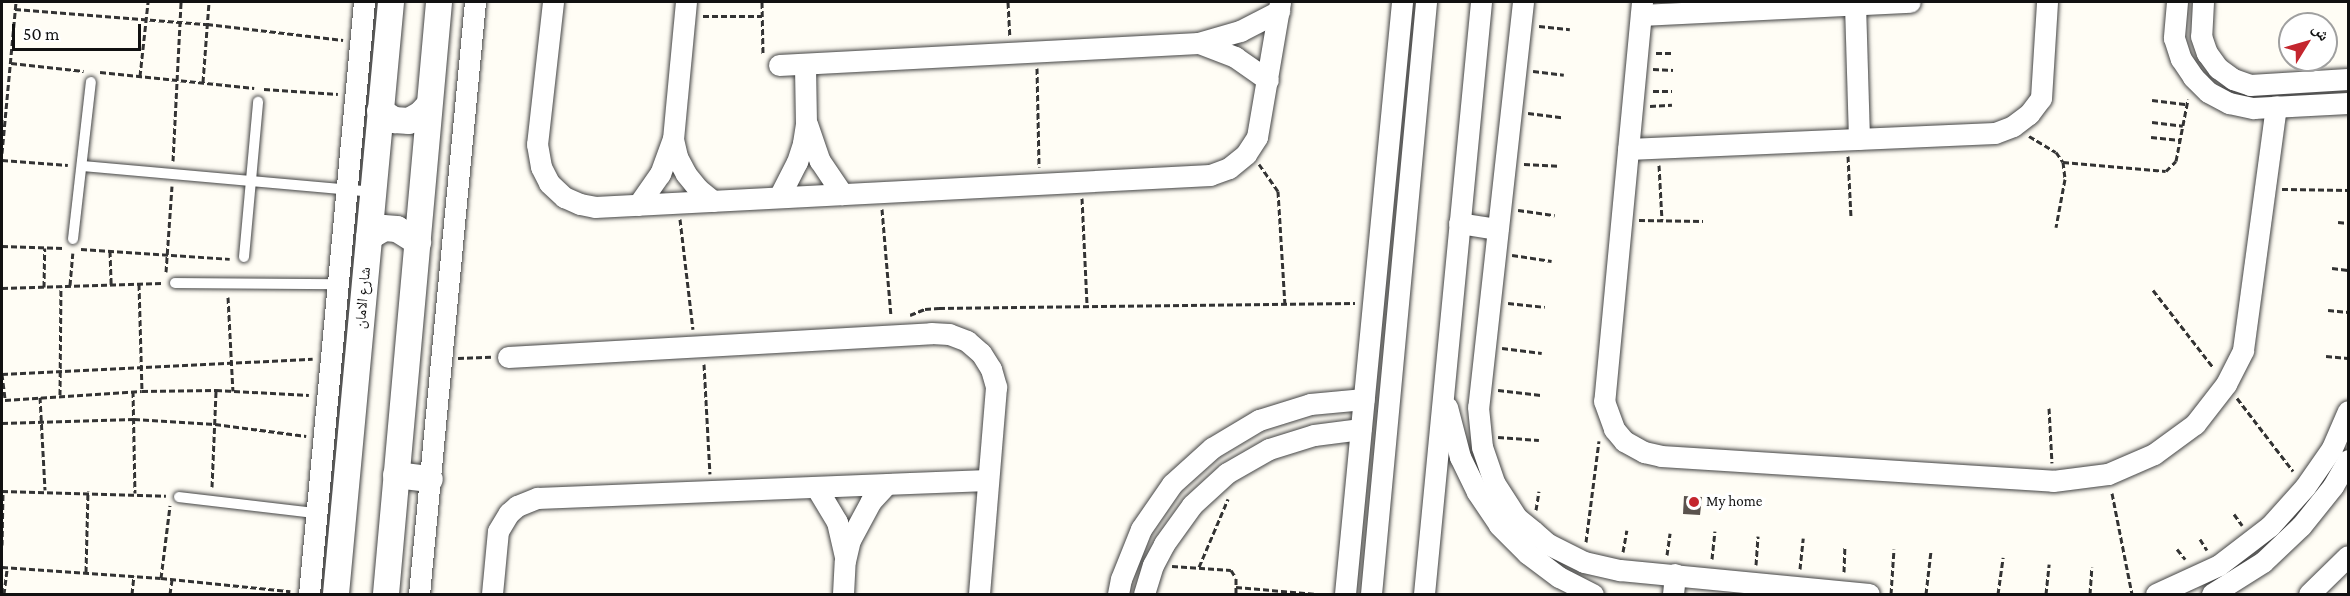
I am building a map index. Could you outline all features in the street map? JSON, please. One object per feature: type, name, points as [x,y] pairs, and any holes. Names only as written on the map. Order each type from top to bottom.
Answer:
[{"type":"street","points":[[309,594],[364,2]]},
{"type":"street","name":"شارع الامان","points":[[336,594],[391,2]]},
{"type":"street","points":[[386,594],[439,2]]},
{"type":"street","points":[[419,594],[475,2]]},
{"type":"street","points":[[553,2],[537,144],[541,167],[549,183],[564,197],[580,204],[596,207],[1210,175],[1229,168],[1246,154],[1257,137],[1279,7]]},
{"type":"street","points":[[1402,2],[1384,209],[1345,586],[1372,588],[1426,2]]},
{"type":"street","points":[[1424,594],[1481,2]]},
{"type":"street","points":[[1523,2],[1478,407],[1482,447],[1495,484],[1518,518],[1548,544],[1584,562],[1671,580],[1710,577],[1869,594]]},
{"type":"street","points":[[1910,2],[1642,8],[1604,401],[1614,429],[1634,447],[1661,456],[2053,481],[2108,474],[2154,454],[2194,424],[2226,384],[2243,350],[2276,106]]},
{"type":"street","points":[[1628,149],[1995,133],[2013,126],[2029,114],[2041,98],[2048,2]]},
{"type":"street","points":[[2177,2],[2174,38],[2181,59],[2193,77],[2208,92],[2229,103],[2253,108],[2349,103]]},
{"type":"street","points":[[2203,2],[2200,36],[2207,53],[2218,68],[2233,79],[2250,85],[2349,79]]},
{"type":"street","points":[[1853,139],[1855,4]]},
{"type":"street","points":[[779,65],[1198,43],[1240,31],[1279,7]]},
{"type":"street","points":[[638,205],[660,174],[673,138],[685,9]]},
{"type":"street","points":[[1198,43],[1235,57],[1268,80]]},
{"type":"street","points":[[779,197],[797,162],[806,124],[805,64]]},
{"type":"street","points":[[380,111],[394,120],[409,121],[421,114],[429,105]]},
{"type":"street","points":[[806,124],[820,161],[842,194]]},
{"type":"street","points":[[673,138],[677,157],[686,174],[698,189],[713,201]]},
{"type":"street","points":[[1384,209],[1408,210]]},
{"type":"street","points":[[1459,223],[1498,229]]},
{"type":"street","points":[[369,237],[384,228],[398,229],[418,242]]},
{"type":"street","points":[[508,357],[892,335],[949,334],[967,341],[981,353],[991,369],[996,387],[979,594]]},
{"type":"street","points":[[1443,379],[1448,418],[1460,457],[1477,492],[1494,517],[1527,553],[1559,577],[1593,594]]},
{"type":"street","points":[[1118,594],[1121,579],[1142,529],[1172,484],[1212,448],[1259,420],[1310,404],[1364,399]]},
{"type":"street","points":[[2156,594],[2198,577],[2237,554],[2270,526],[2305,487],[2332,448],[2349,411]]},
{"type":"street","points":[[1144,594],[1153,565],[1164,544],[1192,505],[1227,473],[1280,446],[1314,435],[1361,429]]},
{"type":"street","points":[[2212,594],[2263,562],[2301,526],[2333,486],[2349,460]]},
{"type":"street","points":[[396,475],[430,479]]},
{"type":"street","points":[[505,594],[493,585],[498,531],[509,513],[526,501],[988,480]]},
{"type":"street","points":[[843,594],[845,561],[859,519],[886,484]]},
{"type":"street","points":[[816,487],[837,522],[845,561]]},
{"type":"street","points":[[2309,594],[2349,556]]},
{"type":"lane","points":[[73,244],[91,82]]},
{"type":"lane","points":[[239,258],[251,181],[258,102]]},
{"type":"lane","points":[[82,166],[373,192]]},
{"type":"lane","points":[[175,283],[336,284]]},
{"type":"lane","points":[[179,497],[316,513]]},
{"type":"path","points":[[2,153],[16,2]]},
{"type":"path","points":[[140,76],[148,2]]},
{"type":"path","points":[[2,288],[166,283],[181,2]]},
{"type":"path","points":[[203,82],[209,2]]},
{"type":"path","points":[[762,2],[761,50],[768,61],[779,65]]},
{"type":"path","points":[[1008,2],[1011,53]]},
{"type":"path","points":[[15,9],[207,24],[360,42]]},
{"type":"path","points":[[685,9],[761,16]]},
{"type":"path","points":[[1521,25],[1570,29]]},
{"type":"path","points":[[1036,51],[1039,184]]},
{"type":"path","points":[[11,63],[260,89],[355,95]]},
{"type":"path","points":[[1516,69],[1564,75]]},
{"type":"path","points":[[2063,162],[2162,172],[2174,165],[2193,77]]},
{"type":"path","points":[[2152,100],[2187,104]]},
{"type":"path","points":[[1511,111],[1562,117]]},
{"type":"path","points":[[2152,122],[2183,126]]},
{"type":"path","points":[[2013,126],[2056,152],[2063,162],[2065,179],[2056,227]]},
{"type":"path","points":[[2151,137],[2180,140]]},
{"type":"path","points":[[1851,217],[1853,139]]},
{"type":"path","points":[[1659,147],[1662,220]]},
{"type":"path","points":[[1246,154],[1264,169],[1278,191],[1285,304]]},
{"type":"path","points":[[2,160],[82,166]]},
{"type":"path","points":[[1505,162],[1558,166]]},
{"type":"path","points":[[1081,182],[1087,306]]},
{"type":"path","points":[[2265,189],[2349,190]]},
{"type":"path","points":[[880,192],[892,335]]},
{"type":"path","points":[[678,203],[699,346],[711,491]]},
{"type":"path","points":[[1501,207],[1555,215]]},
{"type":"path","points":[[1622,220],[1703,220]]},
{"type":"path","points":[[2338,222],[2349,223]]},
{"type":"path","points":[[70,286],[73,244]]},
{"type":"path","points":[[2,246],[45,248],[73,244],[110,251],[239,258]]},
{"type":"path","points":[[44,287],[45,248]]},
{"type":"path","points":[[110,251],[111,285]]},
{"type":"path","points":[[1496,252],[1552,261]]},
{"type":"path","points":[[2332,268],[2349,270]]},
{"type":"path","points":[[228,283],[233,391]]},
{"type":"path","points":[[139,284],[142,391]]},
{"type":"path","points":[[60,396],[61,286]]},
{"type":"path","points":[[2153,290],[2305,487]]},
{"type":"path","points":[[1490,301],[1545,307]]},
{"type":"path","points":[[892,335],[900,323],[911,314],[925,309],[1374,303]]},
{"type":"path","points":[[2328,310],[2349,312]]},
{"type":"path","points":[[1485,346],[1542,353]]},
{"type":"path","points":[[2326,356],[2349,358]]},
{"type":"path","points":[[441,359],[508,357]]},
{"type":"path","points":[[326,396],[216,390],[133,391],[5,400],[2,374],[330,358]]},
{"type":"path","points":[[1480,388],[1541,395]]},
{"type":"path","points":[[212,500],[216,390]]},
{"type":"path","points":[[133,391],[135,494]]},
{"type":"path","points":[[40,397],[45,490]]},
{"type":"path","points":[[2049,408],[2053,481]]},
{"type":"path","points":[[2,423],[134,419],[215,424],[322,438]]},
{"type":"path","points":[[1481,435],[1539,440]]},
{"type":"path","points":[[1584,562],[1600,435]]},
{"type":"path","points":[[2108,474],[2132,594]]},
{"type":"path","points":[[2,545],[2,490],[88,491],[171,496],[161,578]]},
{"type":"path","points":[[86,573],[88,491]]},
{"type":"path","points":[[1199,568],[1228,498]]},
{"type":"path","points":[[1710,577],[1716,531]]},
{"type":"path","points":[[1670,533],[1671,580]]},
{"type":"path","points":[[1754,582],[1758,536]]},
{"type":"path","points":[[1798,587],[1803,538]]},
{"type":"path","points":[[1843,592],[1845,547]]},
{"type":"path","points":[[1891,594],[1894,549]]},
{"type":"path","points":[[1926,594],[1931,551]]},
{"type":"path","points":[[1998,594],[2003,557]]},
{"type":"path","points":[[2046,594],[2049,564]]},
{"type":"path","points":[[1153,565],[1231,570],[1235,573],[1236,594]]},
{"type":"path","points":[[2,567],[161,578],[309,594]]},
{"type":"path","points":[[2090,594],[2092,567]]},
{"type":"path","points":[[4,594],[7,568]]},
{"type":"path","points":[[132,594],[134,576]]},
{"type":"path","points":[[170,594],[172,579]]},
{"type":"path","points":[[1236,587],[1317,594]]},
{"type":"building","name":"My home","points":[[1684,496],[1702,497],[1700,515],[1683,514]]},
{"type":"place","name":"My home","points":[[1694,502]]}]
